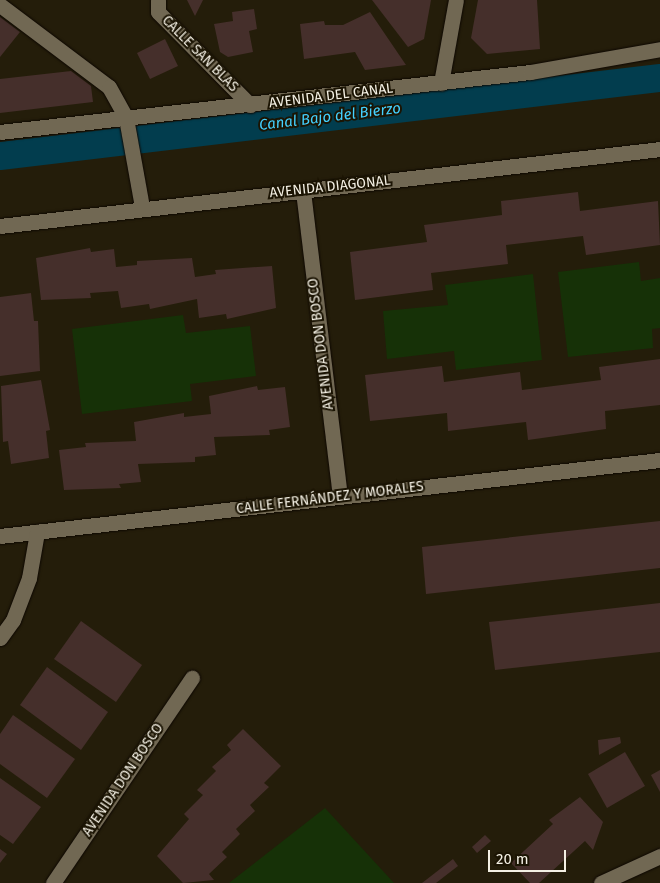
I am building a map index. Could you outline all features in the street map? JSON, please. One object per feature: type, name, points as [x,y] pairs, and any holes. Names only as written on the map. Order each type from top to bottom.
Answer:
[{"type":"street","name":"CALLE SAN BLAS","points":[[158,0],[158,12],[250,105]]},
{"type":"street","points":[[441,83],[456,0]]},
{"type":"street","points":[[0,5],[110,87],[126,118],[142,207]]},
{"type":"street","name":"AVENIDA DEL CANAL","points":[[0,132],[441,83],[660,49]]},
{"type":"street","name":"AVENIDA DIAGONAL","points":[[0,226],[142,207],[660,148]]},
{"type":"street","name":"AVENIDA DON BOSCO","points":[[303,190],[340,497]]},
{"type":"street","name":"CALLE FERNÁNDEZ Y MORALES","points":[[0,536],[660,460]]},
{"type":"street","points":[[0,638],[13,620],[29,578],[37,532]]},
{"type":"street","name":"AVENIDA DON BOSCO","points":[[53,883],[192,678]]},
{"type":"street","points":[[602,883],[660,856]]},
{"type":"green space","points":[[639,262],[641,281],[660,278],[660,328],[652,329],[653,348],[568,357],[558,272]]},
{"type":"green space","points":[[533,274],[542,360],[456,370],[454,351],[387,359],[383,311],[448,305],[445,285]]},
{"type":"green space","points":[[183,315],[186,333],[250,326],[256,376],[190,384],[192,401],[82,414],[72,329]]},
{"type":"green space","points":[[325,808],[394,883],[229,883]]},
{"type":"building","points":[[187,0],[203,0],[195,16]]},
{"type":"building","points":[[372,0],[431,0],[424,39],[408,47]]},
{"type":"building","points":[[478,0],[537,0],[540,49],[487,54],[471,38]]},
{"type":"building","points":[[254,9],[257,29],[249,31],[253,52],[228,57],[220,52],[214,24],[233,21],[232,12]]},
{"type":"building","points":[[370,12],[406,65],[365,70],[355,52],[304,59],[300,24],[324,21],[325,25],[343,25]]},
{"type":"building","points":[[0,17],[20,32],[0,57]]},
{"type":"building","points":[[165,39],[178,66],[150,79],[137,53]]},
{"type":"building","points":[[71,71],[91,86],[93,102],[0,113],[0,79]]},
{"type":"building","points":[[578,192],[580,211],[658,201],[660,245],[586,255],[583,236],[506,245],[508,264],[431,273],[433,290],[355,300],[350,252],[427,242],[424,225],[502,215],[501,201]]},
{"type":"building","points":[[90,248],[91,252],[114,249],[116,267],[137,265],[137,261],[192,258],[195,277],[216,274],[215,270],[272,266],[276,308],[227,319],[226,314],[199,318],[197,299],[150,309],[149,304],[121,308],[118,291],[90,293],[91,298],[41,300],[36,258]]},
{"type":"building","points":[[31,293],[34,321],[38,321],[40,371],[0,376],[0,297]]},
{"type":"building","points":[[660,359],[660,405],[605,411],[606,429],[528,440],[526,422],[448,431],[447,413],[370,421],[365,375],[442,366],[444,382],[520,372],[522,390],[601,380],[599,367]]},
{"type":"building","points":[[41,380],[50,430],[46,431],[49,458],[11,464],[8,441],[3,442],[1,386]]},
{"type":"building","points":[[257,386],[258,390],[285,387],[290,427],[269,430],[270,435],[214,437],[216,455],[195,457],[195,462],[138,464],[141,482],[119,484],[121,488],[64,490],[59,450],[86,447],[85,443],[136,441],[134,422],[184,413],[184,417],[211,414],[209,396]]},
{"type":"building","points":[[660,521],[660,568],[426,594],[422,547]]},
{"type":"building","points":[[660,603],[660,652],[495,670],[489,622]]},
{"type":"building","points":[[81,621],[142,665],[116,702],[54,659]]},
{"type":"building","points":[[47,667],[108,712],[81,750],[20,705]]},
{"type":"building","points":[[13,715],[75,759],[47,798],[0,764],[0,734]]},
{"type":"building","points":[[243,729],[281,766],[264,783],[269,787],[250,805],[255,811],[236,829],[240,834],[222,852],[227,857],[209,874],[214,880],[183,883],[157,856],[189,819],[184,814],[203,795],[197,790],[216,771],[212,767],[231,750],[227,745]]},
{"type":"building","points":[[620,737],[621,743],[599,755],[598,740]]},
{"type":"building","points":[[625,752],[645,786],[607,808],[588,774]]},
{"type":"building","points":[[660,770],[660,792],[651,775]]},
{"type":"building","points":[[0,778],[41,807],[13,844],[0,835]]},
{"type":"building","points":[[580,797],[603,822],[593,850],[585,841],[539,883],[530,883],[511,863],[553,824],[549,820]]},
{"type":"building","points":[[485,835],[491,841],[477,853],[472,847]]},
{"type":"building","points":[[0,849],[7,854],[0,863]]},
{"type":"building","points":[[453,859],[458,866],[436,883],[422,883]]},
{"type":"waterway","name":"Canal Bajo del Bierzo","points":[[0,156],[660,78]]}]
